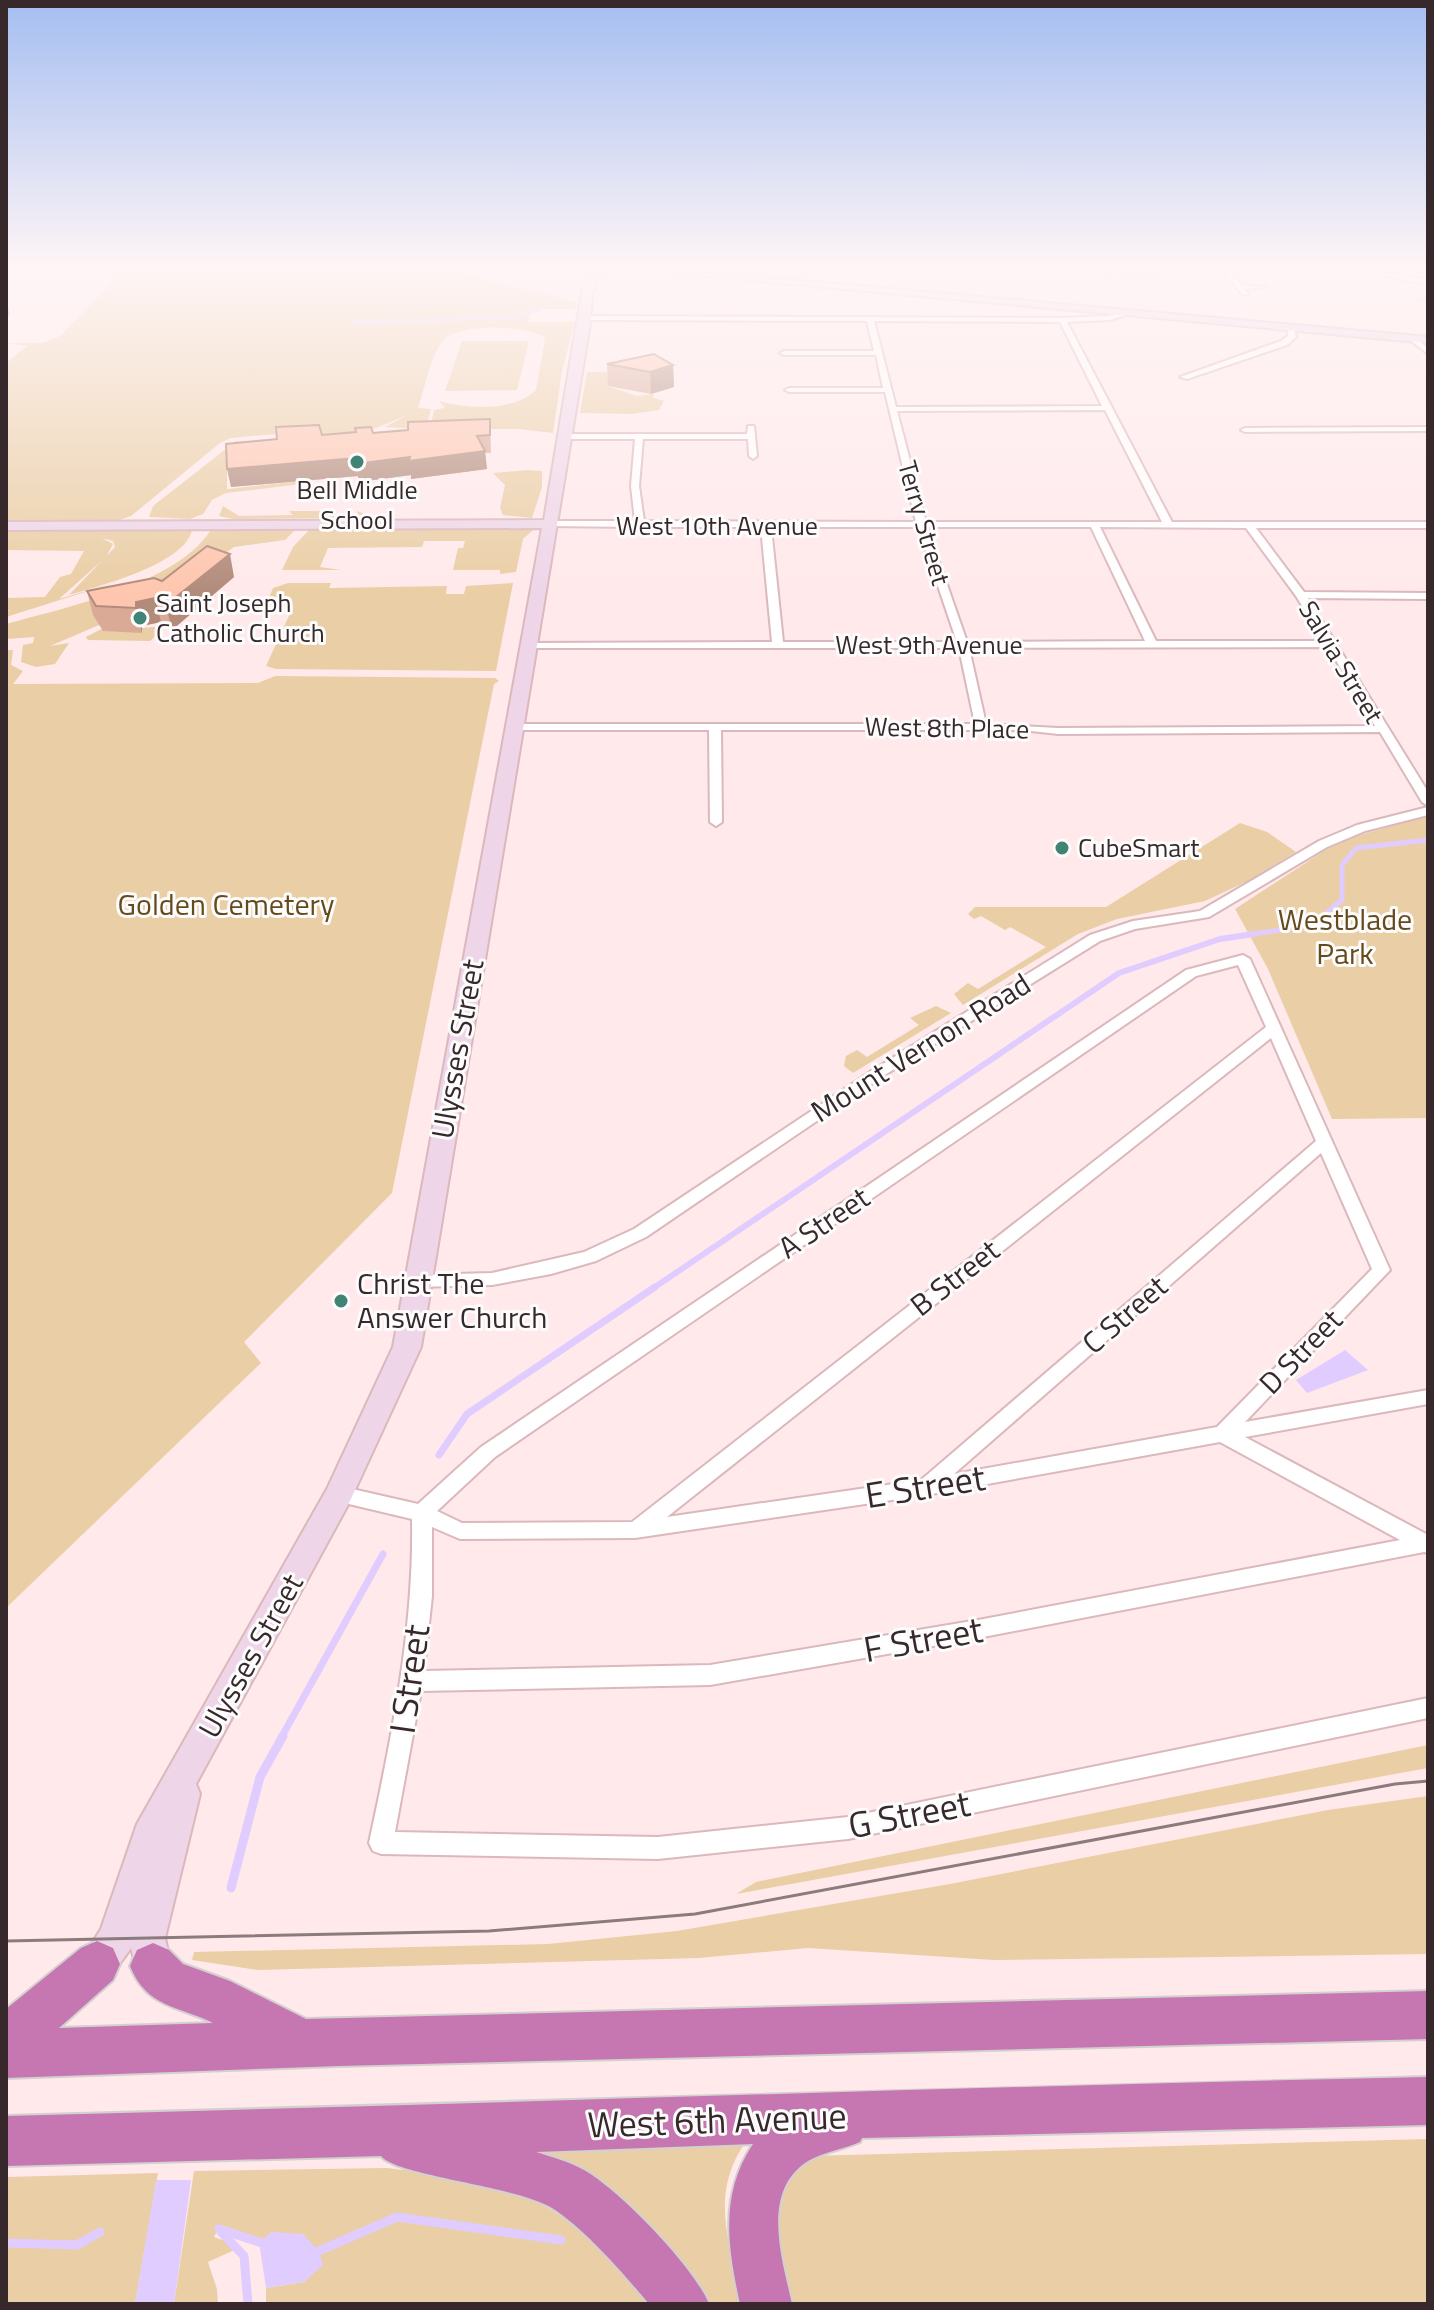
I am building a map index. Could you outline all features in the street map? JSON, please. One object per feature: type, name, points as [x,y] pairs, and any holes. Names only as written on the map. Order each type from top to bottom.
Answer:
[{"type":"highway","points":[[6,2033],[23,2028],[97,1964]]},
{"type":"highway","points":[[153,1966],[168,1982],[213,1998],[305,2043]]},
{"type":"highway","points":[[1100,2022],[1428,1994]]},
{"type":"highway","points":[[6,2054],[305,2043],[1428,2015]]},
{"type":"highway","name":"West 6th Avenue","points":[[6,2141],[690,2123],[872,2113],[1428,2101]]},
{"type":"highway","points":[[766,2304],[753,2246],[754,2207],[759,2178],[791,2144],[872,2113]]},
{"type":"highway","points":[[347,2132],[485,2159],[567,2188],[642,2255],[683,2304]]},
{"type":"street","name":"Ulysses Street","points":[[97,1964],[116,1939],[149,1836],[190,1768],[339,1494],[407,1347],[528,646],[570,436],[578,378]]},
{"type":"street","name":"Terry Street","points":[[885,378],[922,526],[963,644],[981,726]]},
{"type":"street","points":[[1090,378],[1169,526]]},
{"type":"street","points":[[789,390],[888,390]]},
{"type":"street","points":[[893,409],[1105,408]]},
{"type":"street","points":[[750,427],[753,456]]},
{"type":"street","points":[[1245,430],[1428,429]]},
{"type":"street","points":[[570,436],[751,437]]},
{"type":"street","points":[[639,437],[635,486],[640,527]]},
{"type":"street","name":"West 10th Avenue","points":[[6,526],[1428,525]]},
{"type":"street","points":[[1095,526],[1152,644]]},
{"type":"street","name":"Salvia Street","points":[[1250,526],[1301,595],[1380,729],[1428,802]]},
{"type":"street","points":[[766,527],[778,646]]},
{"type":"street","points":[[1301,595],[1428,596]]},
{"type":"street","name":"West 9th Avenue","points":[[528,646],[1329,644]]},
{"type":"street","name":"West 8th Place","points":[[514,727],[981,726],[1058,731],[1380,729]]},
{"type":"street","points":[[715,728],[716,822]]},
{"type":"street","name":"Mount Vernon Road","points":[[417,1281],[492,1279],[590,1257],[640,1233],[875,1075],[1095,938],[1133,925],[1204,914],[1323,844],[1361,828],[1428,811]]},
{"type":"street","name":"A Street","points":[[422,1513],[488,1452],[1191,973],[1243,959],[1275,1027]]},
{"type":"street","points":[[1275,1027],[1323,1143]]},
{"type":"street","name":"B Street","points":[[635,1530],[1275,1027]]},
{"type":"street","name":"D Street","points":[[1222,1434],[1381,1270],[1323,1143]]},
{"type":"street","name":"C Street","points":[[926,1487],[1323,1143]]},
{"type":"street","name":"E Street","points":[[339,1494],[422,1513],[460,1531],[635,1530],[926,1487],[1428,1397]]},
{"type":"street","points":[[1222,1434],[1427,1544]]},
{"type":"street","name":"I Street","points":[[381,1843],[413,1681],[424,1545],[422,1513]]},
{"type":"street","name":"F Street","points":[[413,1681],[710,1675],[978,1629],[1427,1544]]},
{"type":"street","name":"G Street","points":[[381,1843],[658,1848],[848,1828],[1428,1708]]},
{"type":"street","name":"Ulysses Street","points":[[153,1966],[147,1938],[190,1768]]},
{"type":"green space","points":[[6,378],[427,378],[418,408],[431,409],[426,429],[385,427],[407,415],[340,439],[313,438],[301,432],[231,438],[220,443],[131,516],[116,521],[6,521]]},
{"type":"green space","points":[[449,378],[520,378],[517,390],[445,391]]},
{"type":"green space","points":[[538,378],[561,378],[553,433],[518,429],[430,429],[434,410],[445,408],[439,401],[489,407],[515,402],[536,390]]},
{"type":"green space","points":[[586,378],[635,378],[608,386],[637,396],[653,394],[654,398],[664,401],[659,410],[632,414],[580,413]]},
{"type":"green space","points":[[236,441],[250,442],[227,461],[227,489],[301,481],[302,484],[226,493],[212,500],[203,514],[190,519],[149,517],[153,506]]},
{"type":"green space","points":[[542,471],[542,487],[532,518],[503,515],[500,508],[505,485],[493,473]]},
{"type":"green space","points":[[223,506],[239,516],[293,515],[289,511],[334,511],[335,515],[358,515],[357,511],[365,514],[353,518],[233,519],[219,516]]},
{"type":"green space","points":[[296,529],[285,540],[234,547],[196,574],[106,622],[50,646],[69,643],[55,664],[36,667],[21,662],[23,645],[33,643],[34,637],[6,639],[6,624],[87,602],[146,579],[194,550],[210,531]]},
{"type":"green space","points":[[310,529],[533,530],[523,539],[516,572],[500,574],[500,570],[453,570],[458,548],[463,548],[465,541],[424,541],[422,547],[328,548],[320,567],[341,570],[282,570],[293,547]]},
{"type":"green space","points":[[192,530],[186,542],[158,563],[69,595],[102,561],[59,599],[120,581],[6,617],[6,612],[11,610],[6,611],[6,598],[45,597],[60,577],[71,574],[84,551],[6,550],[6,531]],"holes":[[[102,538],[113,541],[115,547],[107,556],[113,544]]]},
{"type":"green space","points":[[288,583],[331,583],[329,588],[447,586],[446,594],[464,594],[466,586],[513,583],[496,671],[276,669],[266,666],[293,607],[266,605],[273,588]]},
{"type":"green space","points":[[111,624],[142,632],[142,628],[166,626],[150,641],[88,640],[86,637]]},
{"type":"green space","name":"Golden Cemetery","points":[[8,650],[13,650],[11,665],[23,671],[13,684],[258,683],[275,676],[495,678],[499,681],[494,684],[392,1193],[244,1342],[261,1363],[6,1608]]},
{"type":"green space","name":"Westblade Park","points":[[1428,816],[1428,1118],[1332,1119],[1268,969],[1235,909],[1327,849],[1356,836]]},
{"type":"green space","points":[[1240,823],[1267,832],[1296,852],[1248,881],[1205,901],[1117,919],[1078,934],[963,1005],[954,994],[968,983],[978,989],[1046,947],[1010,927],[1005,930],[981,916],[974,919],[968,914],[975,907],[1106,907]]},
{"type":"green space","points":[[936,1006],[951,1013],[853,1073],[844,1066],[846,1056],[857,1050],[867,1057],[919,1025],[910,1018]]},
{"type":"green space","points":[[1428,1745],[1428,1768],[736,1894],[756,1882]]},
{"type":"green space","points":[[1428,1796],[1428,1954],[994,1960],[808,1948],[699,1958],[258,1970],[192,1960],[194,1952],[548,1944],[677,1931],[950,1884],[1328,1810]]},
{"type":"green space","points":[[750,2136],[737,2157],[725,2197],[728,2238],[744,2304],[708,2304],[561,2164],[538,2152]]},
{"type":"green space","points":[[1428,2139],[1428,2304],[784,2304],[772,2251],[776,2189],[811,2156]]},
{"type":"green space","points":[[387,2168],[479,2180],[507,2188],[532,2200],[579,2229],[661,2304],[266,2304],[266,2288],[304,2282],[322,2265],[319,2251],[272,2232],[262,2240],[220,2225],[214,2237],[241,2247],[208,2262],[217,2289],[218,2304],[174,2304],[194,2171]]},
{"type":"green space","points":[[158,2173],[135,2304],[6,2304],[6,2177]]},
{"type":"shaded area","points":[[1345,1350],[1368,1370],[1307,1393],[1296,1380]]},
{"type":"shaded area","points":[[156,2180],[191,2180],[174,2304],[135,2304]]},
{"type":"shaded area","points":[[272,2232],[303,2234],[319,2251],[323,2265],[304,2282],[266,2288],[259,2242]]},
{"type":"building","points":[[490,419],[490,435],[477,436],[485,451],[409,461],[410,457],[356,464],[355,458],[227,469],[226,444],[277,439],[276,427],[319,425],[322,435],[356,432],[355,428],[371,427],[373,433],[408,430],[408,422]]},
{"type":"building","points":[[207,546],[230,554],[166,605],[155,598],[136,602],[136,608],[96,606],[87,591],[154,578],[162,581]]},
{"type":"waterway","points":[[1252,934],[1312,925],[1342,900],[1342,865],[1356,848],[1428,840]]},
{"type":"waterway","points":[[652,1289],[1119,973],[1220,939],[1252,934]]},
{"type":"waterway","points":[[1241,936],[1252,934]]},
{"type":"waterway","points":[[439,1455],[467,1414],[655,1287]]},
{"type":"waterway","points":[[281,1738],[383,1554]]},
{"type":"waterway","points":[[231,1888],[260,1777],[283,1736]]},
{"type":"waterway","points":[[314,2253],[397,2217],[561,2240]]},
{"type":"waterway","points":[[219,2229],[265,2244]]},
{"type":"waterway","points":[[6,2243],[77,2245],[100,2232]]},
{"type":"waterway","points":[[221,2232],[244,2256],[248,2304]]},
{"type":"tram line","points":[[6,1941],[489,1931],[695,1914],[1395,1784],[1428,1781]]},
{"type":"place","name":"Bell Middle School","points":[[357,462]]},
{"type":"place","name":"Saint Joseph Catholic Church","points":[[140,618]]},
{"type":"place","name":"CubeSmart","points":[[1062,848]]},
{"type":"place","name":"Christ The Answer Church","points":[[341,1301]]}]
